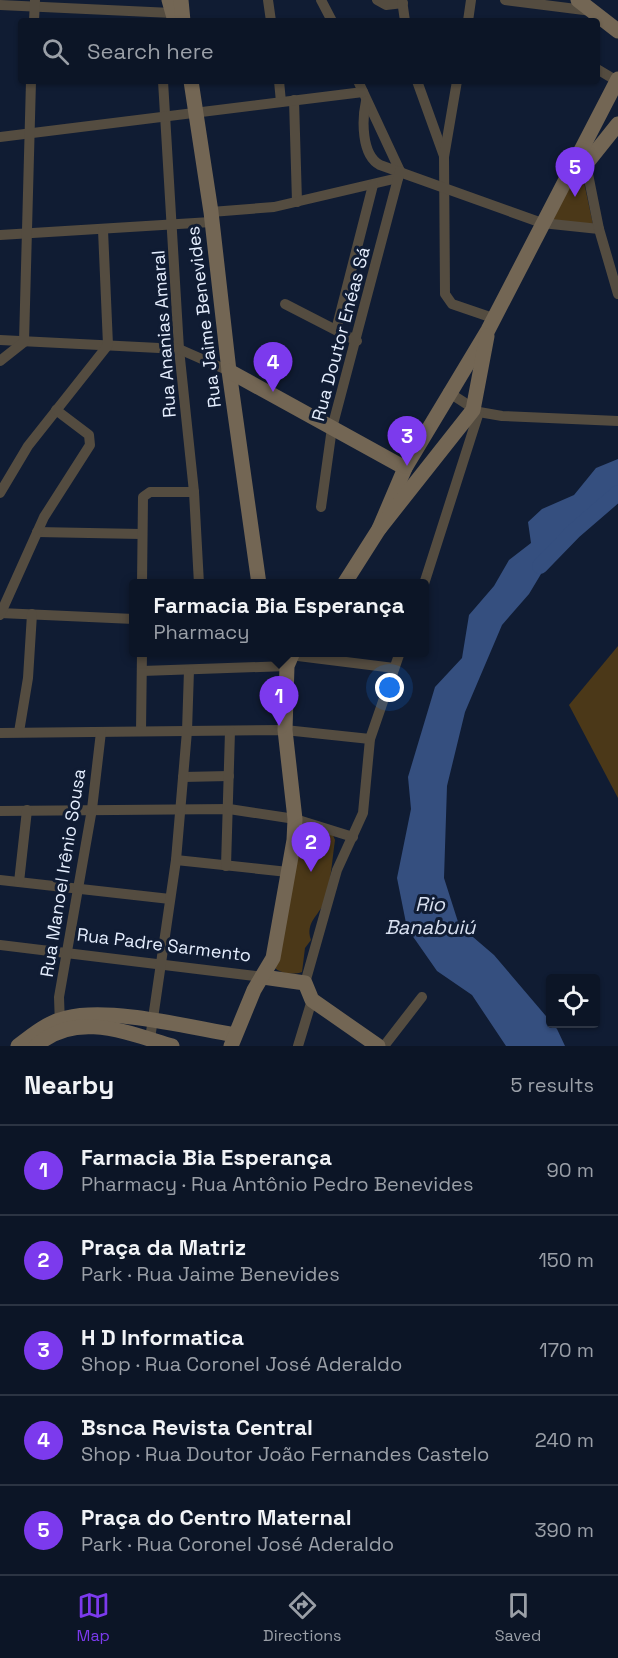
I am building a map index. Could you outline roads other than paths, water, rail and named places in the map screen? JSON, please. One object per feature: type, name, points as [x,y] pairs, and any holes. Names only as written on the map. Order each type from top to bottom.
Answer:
[{"type":"main road","points":[[175,14],[181,0]]},
{"type":"main road","points":[[578,0],[618,31]]},
{"type":"main road","points":[[379,529],[405,468],[448,392],[491,324],[542,223],[579,164],[618,80]]},
{"type":"main road","name":"Rua Jaime Benevides","points":[[191,84],[258,579]]},
{"type":"main road","points":[[579,164],[618,124]]},
{"type":"main road","points":[[347,579],[379,529],[476,411],[491,324]]},
{"type":"main road","points":[[229,371],[405,468]]},
{"type":"main road","points":[[18,1046],[38,1030],[93,1015],[152,1021],[233,1040],[254,990],[273,958],[288,872],[295,819],[285,730],[289,657]]},
{"type":"main road","name":"Rua Padre Sarmento","points":[[263,977],[305,983]]},
{"type":"main road","points":[[305,983],[312,1000],[378,1046]]},
{"type":"main road","points":[[36,1046],[60,1025],[93,1026],[172,1046]]},
{"type":"street","points":[[321,0],[330,18]]},
{"type":"street","points":[[377,0],[386,5],[402,1],[405,18]]},
{"type":"street","points":[[468,18],[471,0]]},
{"type":"street","points":[[505,0],[592,11]]},
{"type":"street","points":[[268,1],[271,18]]},
{"type":"street","points":[[34,18],[35,3]]},
{"type":"street","points":[[0,5],[35,3],[175,14]]},
{"type":"street","points":[[600,71],[618,80]]},
{"type":"street","points":[[0,361],[24,342],[29,233],[31,84]]},
{"type":"street","name":"Rua Ananias Amaral","points":[[163,84],[180,349],[194,492],[199,579]]},
{"type":"street","points":[[279,84],[281,102]]},
{"type":"street","points":[[359,84],[368,117],[372,160],[399,175],[542,223],[599,230]]},
{"type":"street","points":[[418,84],[444,157]]},
{"type":"street","points":[[456,84],[444,157],[446,298],[491,324]]},
{"type":"street","points":[[0,137],[294,100],[364,96]]},
{"type":"street","points":[[294,100],[297,202]]},
{"type":"street","points":[[368,117],[399,175]]},
{"type":"street","points":[[579,164],[618,294]]},
{"type":"street","points":[[0,235],[172,225],[297,202],[373,185],[399,175]]},
{"type":"street","name":"Rua Doutor Enéas Sá","points":[[321,507],[332,428],[357,341],[399,175]]},
{"type":"street","name":"Rua Doutor Enéas Sá","points":[[336,330],[373,185]]},
{"type":"street","points":[[0,493],[3,478],[108,345],[103,230]]},
{"type":"street","points":[[285,304],[357,341]]},
{"type":"street","points":[[0,340],[180,349],[229,371]]},
{"type":"street","points":[[448,392],[476,411],[522,418],[618,421]]},
{"type":"street","points":[[56,410],[89,435],[90,445],[37,532],[1,614],[129,619]]},
{"type":"street","points":[[426,579],[476,411]]},
{"type":"street","points":[[142,579],[141,501],[146,494],[194,492]]},
{"type":"street","points":[[37,532],[141,534]]},
{"type":"street","points":[[19,732],[28,678],[32,614]]},
{"type":"street","points":[[141,731],[142,657]]},
{"type":"street","points":[[142,671],[189,670],[282,657]]},
{"type":"street","points":[[298,657],[394,668]]},
{"type":"street","points":[[305,983],[337,870],[363,813],[370,739],[398,657]]},
{"type":"street","points":[[150,1039],[159,963],[176,860],[187,731],[189,670]]},
{"type":"street","points":[[0,733],[285,730],[370,739]]},
{"type":"street","points":[[226,866],[230,731]]},
{"type":"street","name":"Rua Manoel Irênio Sousa","points":[[60,1025],[59,997],[76,889],[92,809],[102,732]]},
{"type":"street","points":[[183,777],[229,776]]},
{"type":"street","points":[[0,811],[229,809],[295,819],[353,837]]},
{"type":"street","points":[[19,882],[27,810]]},
{"type":"street","points":[[176,860],[288,872]]},
{"type":"street","points":[[0,880],[170,899]]},
{"type":"street","name":"Rua Padre Sarmento","points":[[0,945],[263,977]]},
{"type":"street","points":[[384,1046],[422,997]]},
{"type":"street","points":[[297,1046],[312,1000]]},
{"type":"water","name":"Rio Banabuiú","points":[[618,459],[618,497],[599,500],[568,529],[529,594],[502,625],[465,712],[447,786],[444,878],[459,925],[494,955],[546,1016],[546,1028],[557,1029],[565,1046],[506,1046],[472,995],[437,971],[407,928],[397,878],[411,809],[408,777],[435,687],[462,658],[469,615],[494,586],[509,560],[531,543],[528,522],[542,509],[574,495],[596,468]]},
{"type":"waterway","name":"Rio Banabuiú","points":[[540,566],[574,531],[618,493]]},
{"type":"place","name":"Praça do Centro Maternal","points":[[575,197]]},
{"type":"place","name":"Bsnca Revista Central","points":[[273,392]]},
{"type":"place","name":"H D Informatica","points":[[407,466]]},
{"type":"place","name":"Farmacia Bia Esperança","points":[[279,726]]},
{"type":"place","name":"Praça da Matriz","points":[[311,872]]}]
